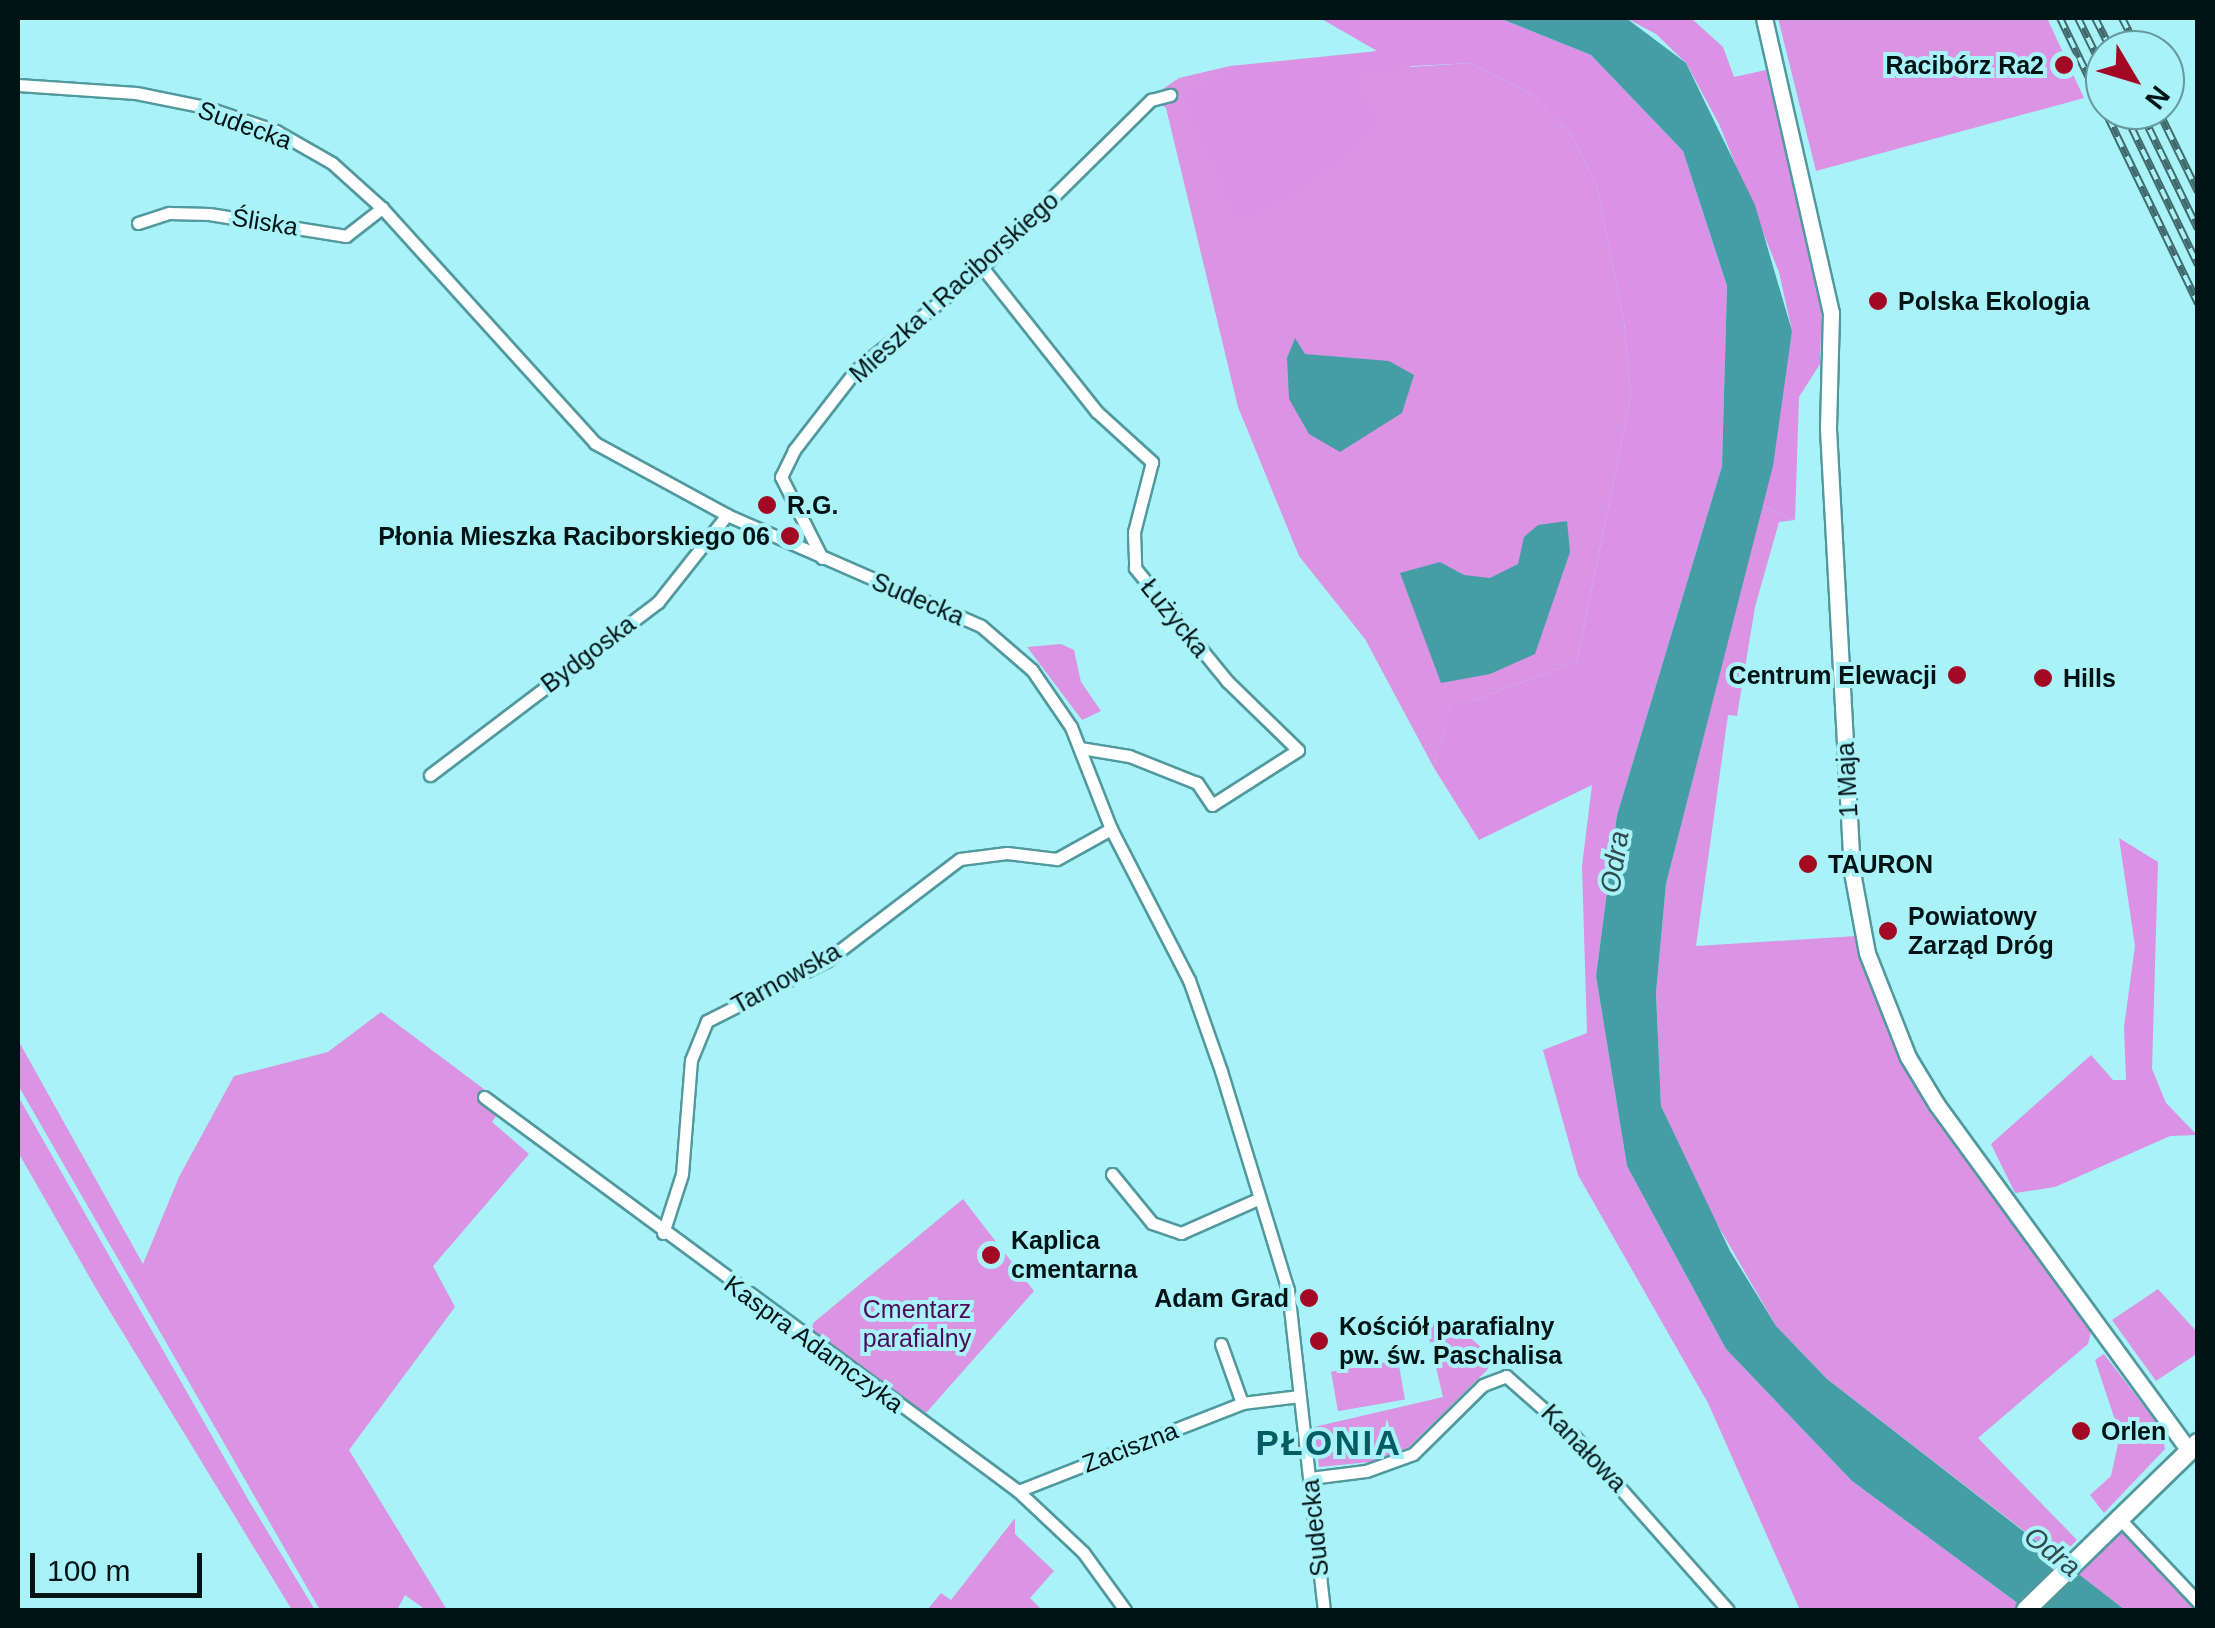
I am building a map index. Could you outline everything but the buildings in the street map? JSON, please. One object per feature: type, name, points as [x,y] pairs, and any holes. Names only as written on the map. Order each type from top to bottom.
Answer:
[{"type":"main road","points":[[2026,1610],[2117,1516],[2193,1447]]},
{"type":"street","name":"1 Maja","points":[[1764,18],[1830,313],[1828,429],[1851,857],[1867,953],[1908,1058],[1937,1105],[2193,1447]]},
{"type":"street","name":"Sudecka","points":[[18,85],[136,93],[205,107],[276,131],[332,163],[382,208],[566,416],[634,470],[822,558],[981,626],[1032,670],[1080,748],[1110,829],[1189,980],[1260,1198],[1288,1290],[1324,1610]]},
{"type":"street","name":"Mieszka I Raciborskiego","points":[[822,558],[781,476],[794,450],[855,371],[982,268],[1151,100],[1170,95]]},
{"type":"street","name":"Śliska","points":[[138,223],[170,213],[209,214],[346,236],[382,208]]},
{"type":"street","name":"Łużycka","points":[[982,268],[1096,412],[1152,462],[1134,532],[1135,568],[1226,681],[1298,750],[1212,804],[1197,783],[1129,756],[1080,748]]},
{"type":"street","name":"Bydgoska","points":[[430,775],[658,602],[727,515]]},
{"type":"street","name":"Tarnowska","points":[[663,1233],[682,1174],[692,1060],[707,1021],[826,961],[960,859],[1007,853],[1057,859],[1110,829]]},
{"type":"street","name":"Kaspra Adamczyka","points":[[484,1097],[663,1233],[1018,1490],[1083,1552],[1125,1610]]},
{"type":"street","points":[[1112,1174],[1152,1223],[1181,1233],[1260,1198]]},
{"type":"street","points":[[1221,1344],[1242,1403]]},
{"type":"street","name":"Kanałowa","points":[[1310,1478],[1366,1470],[1414,1454],[1483,1385],[1506,1376],[1574,1436],[1728,1610]]},
{"type":"street","name":"Zaciszna","points":[[1018,1490],[1242,1403],[1300,1396]]},
{"type":"street","points":[[2117,1516],[2198,1602]]},
{"type":"green space","points":[[1778,18],[2047,18],[2084,98],[1816,171]]},
{"type":"green space","points":[[1378,51],[1411,67],[1470,63],[1528,92],[1572,135],[1597,187],[1624,322],[1631,395],[1577,662],[1466,703],[1453,700],[1434,768],[1365,639],[1299,556],[1238,407],[1166,108],[1151,97],[1179,78],[1230,66]]},
{"type":"green space","points":[[1762,505],[1795,520],[1779,522],[1755,607],[1737,716],[1728,715],[1696,946],[1856,936],[1903,1062],[2092,1328],[2088,1344],[1978,1438],[2077,1540],[2059,1558],[1827,1379],[1776,1326],[1705,1203],[1661,1106],[1656,993],[1666,884]]},
{"type":"green space","points":[[1061,644],[1074,650],[1081,682],[1101,711],[1082,720],[1027,647]]},
{"type":"green space","points":[[381,1012],[504,1104],[492,1122],[529,1154],[433,1266],[455,1307],[349,1450],[447,1610],[426,1610],[405,1595],[397,1610],[320,1610],[18,1085],[18,1040],[143,1264],[179,1177],[234,1076],[328,1052]]},
{"type":"green space","points":[[18,1096],[315,1610],[292,1610],[98,1292],[18,1152]]},
{"type":"green space","name":"Cmentarz parafialny","points":[[963,1199],[1034,1291],[926,1413],[807,1328]]},
{"type":"green space","points":[[2158,1289],[2197,1332],[2198,1353],[2156,1381],[2112,1320]]},
{"type":"green space","points":[[1453,1322],[1495,1360],[1485,1372],[1409,1447],[1380,1461],[1319,1467],[1314,1427],[1443,1397],[1426,1325]]},
{"type":"green space","points":[[2104,1354],[2161,1428],[2165,1449],[2104,1513],[2090,1495],[2111,1476],[2120,1435],[2095,1360]]},
{"type":"green space","points":[[1398,1360],[1405,1399],[1338,1411],[1331,1372]]},
{"type":"green space","points":[[1015,1518],[1015,1534],[1054,1571],[1030,1598],[1042,1610],[927,1610],[941,1593],[951,1600]]},
{"type":"green space","points":[[2129,1521],[2197,1595],[2197,1610],[2125,1610],[2078,1574]]},
{"type":"shaded area","points":[[1320,18],[1499,18],[1591,55],[1683,151],[1727,286],[1722,466],[1617,815],[1596,976],[1627,1166],[1726,1349],[1852,1481],[2027,1610],[1800,1610],[1708,1403],[1578,1175],[1543,1050],[1587,1033],[1582,866],[1592,785],[1479,840],[1434,768],[1453,699],[1466,703],[1577,662],[1631,395],[1624,322],[1597,187],[1572,135],[1528,92],[1470,63],[1360,69],[1361,96],[1376,125],[1352,150],[1285,198],[1238,219],[1184,95],[1236,70],[1377,51]]},
{"type":"shaded area","points":[[1626,18],[1691,18],[1723,47],[1734,77],[1766,70],[1822,301],[1820,364],[1799,397],[1795,520],[1762,505],[1792,331],[1779,272],[1719,124],[1686,63],[1656,34]]},
{"type":"shaded area","points":[[2119,838],[2158,862],[2152,1069],[2166,1103],[2197,1135],[2170,1136],[2055,1187],[2015,1193],[1991,1144],[2091,1055],[2113,1080],[2126,1080],[2124,1027],[2135,946]]},
{"type":"water","name":"Odra","points":[[1499,18],[1626,18],[1686,63],[1755,205],[1792,331],[1773,466],[1666,884],[1656,993],[1661,1106],[1730,1251],[1776,1326],[1827,1379],[2125,1610],[2027,1610],[1852,1481],[1726,1349],[1627,1166],[1596,976],[1617,815],[1722,466],[1727,286],[1683,151],[1591,55]]},
{"type":"water","points":[[1295,338],[1305,354],[1389,361],[1414,375],[1402,413],[1340,452],[1309,434],[1289,399],[1287,358]]},
{"type":"water","points":[[1567,521],[1570,552],[1535,654],[1490,674],[1441,683],[1400,573],[1440,562],[1464,575],[1490,578],[1518,564],[1524,537],[1538,525]]},
{"type":"railway","points":[[2060,18],[2198,303]]},
{"type":"railway","points":[[2078,18],[2085,32]]},
{"type":"railway","points":[[2095,18],[2101,30]]},
{"type":"railway","points":[[2122,18],[2128,30]]},
{"type":"railway","points":[[2133,130],[2198,265]]},
{"type":"railway","points":[[2150,130],[2198,229]]},
{"type":"railway","points":[[2168,130],[2198,192]]},
{"type":"place","name":"Racibórz Ra2","points":[[2064,65]]},
{"type":"place","name":"Polska Ekologia","points":[[1878,301]]},
{"type":"place","name":"R.G.","points":[[767,505]]},
{"type":"place","name":"Płonia Mieszka Raciborskiego 06","points":[[790,536]]},
{"type":"place","name":"Centrum Elewacji","points":[[1957,675]]},
{"type":"place","name":"Hills","points":[[2043,678]]},
{"type":"place","name":"TAURON","points":[[1808,864]]},
{"type":"place","name":"Powiatowy Zarząd Dróg","points":[[1888,931]]},
{"type":"place","name":"Kaplica cmentarna","points":[[991,1255]]},
{"type":"place","name":"Adam Grad","points":[[1309,1298]]},
{"type":"place","name":"Kościół parafialny pw. św. Paschalisa","points":[[1319,1341]]},
{"type":"place","name":"Orlen","points":[[2081,1431]]},
{"type":"district","name":"PŁONIA","points":[[1329,1443]]}]
